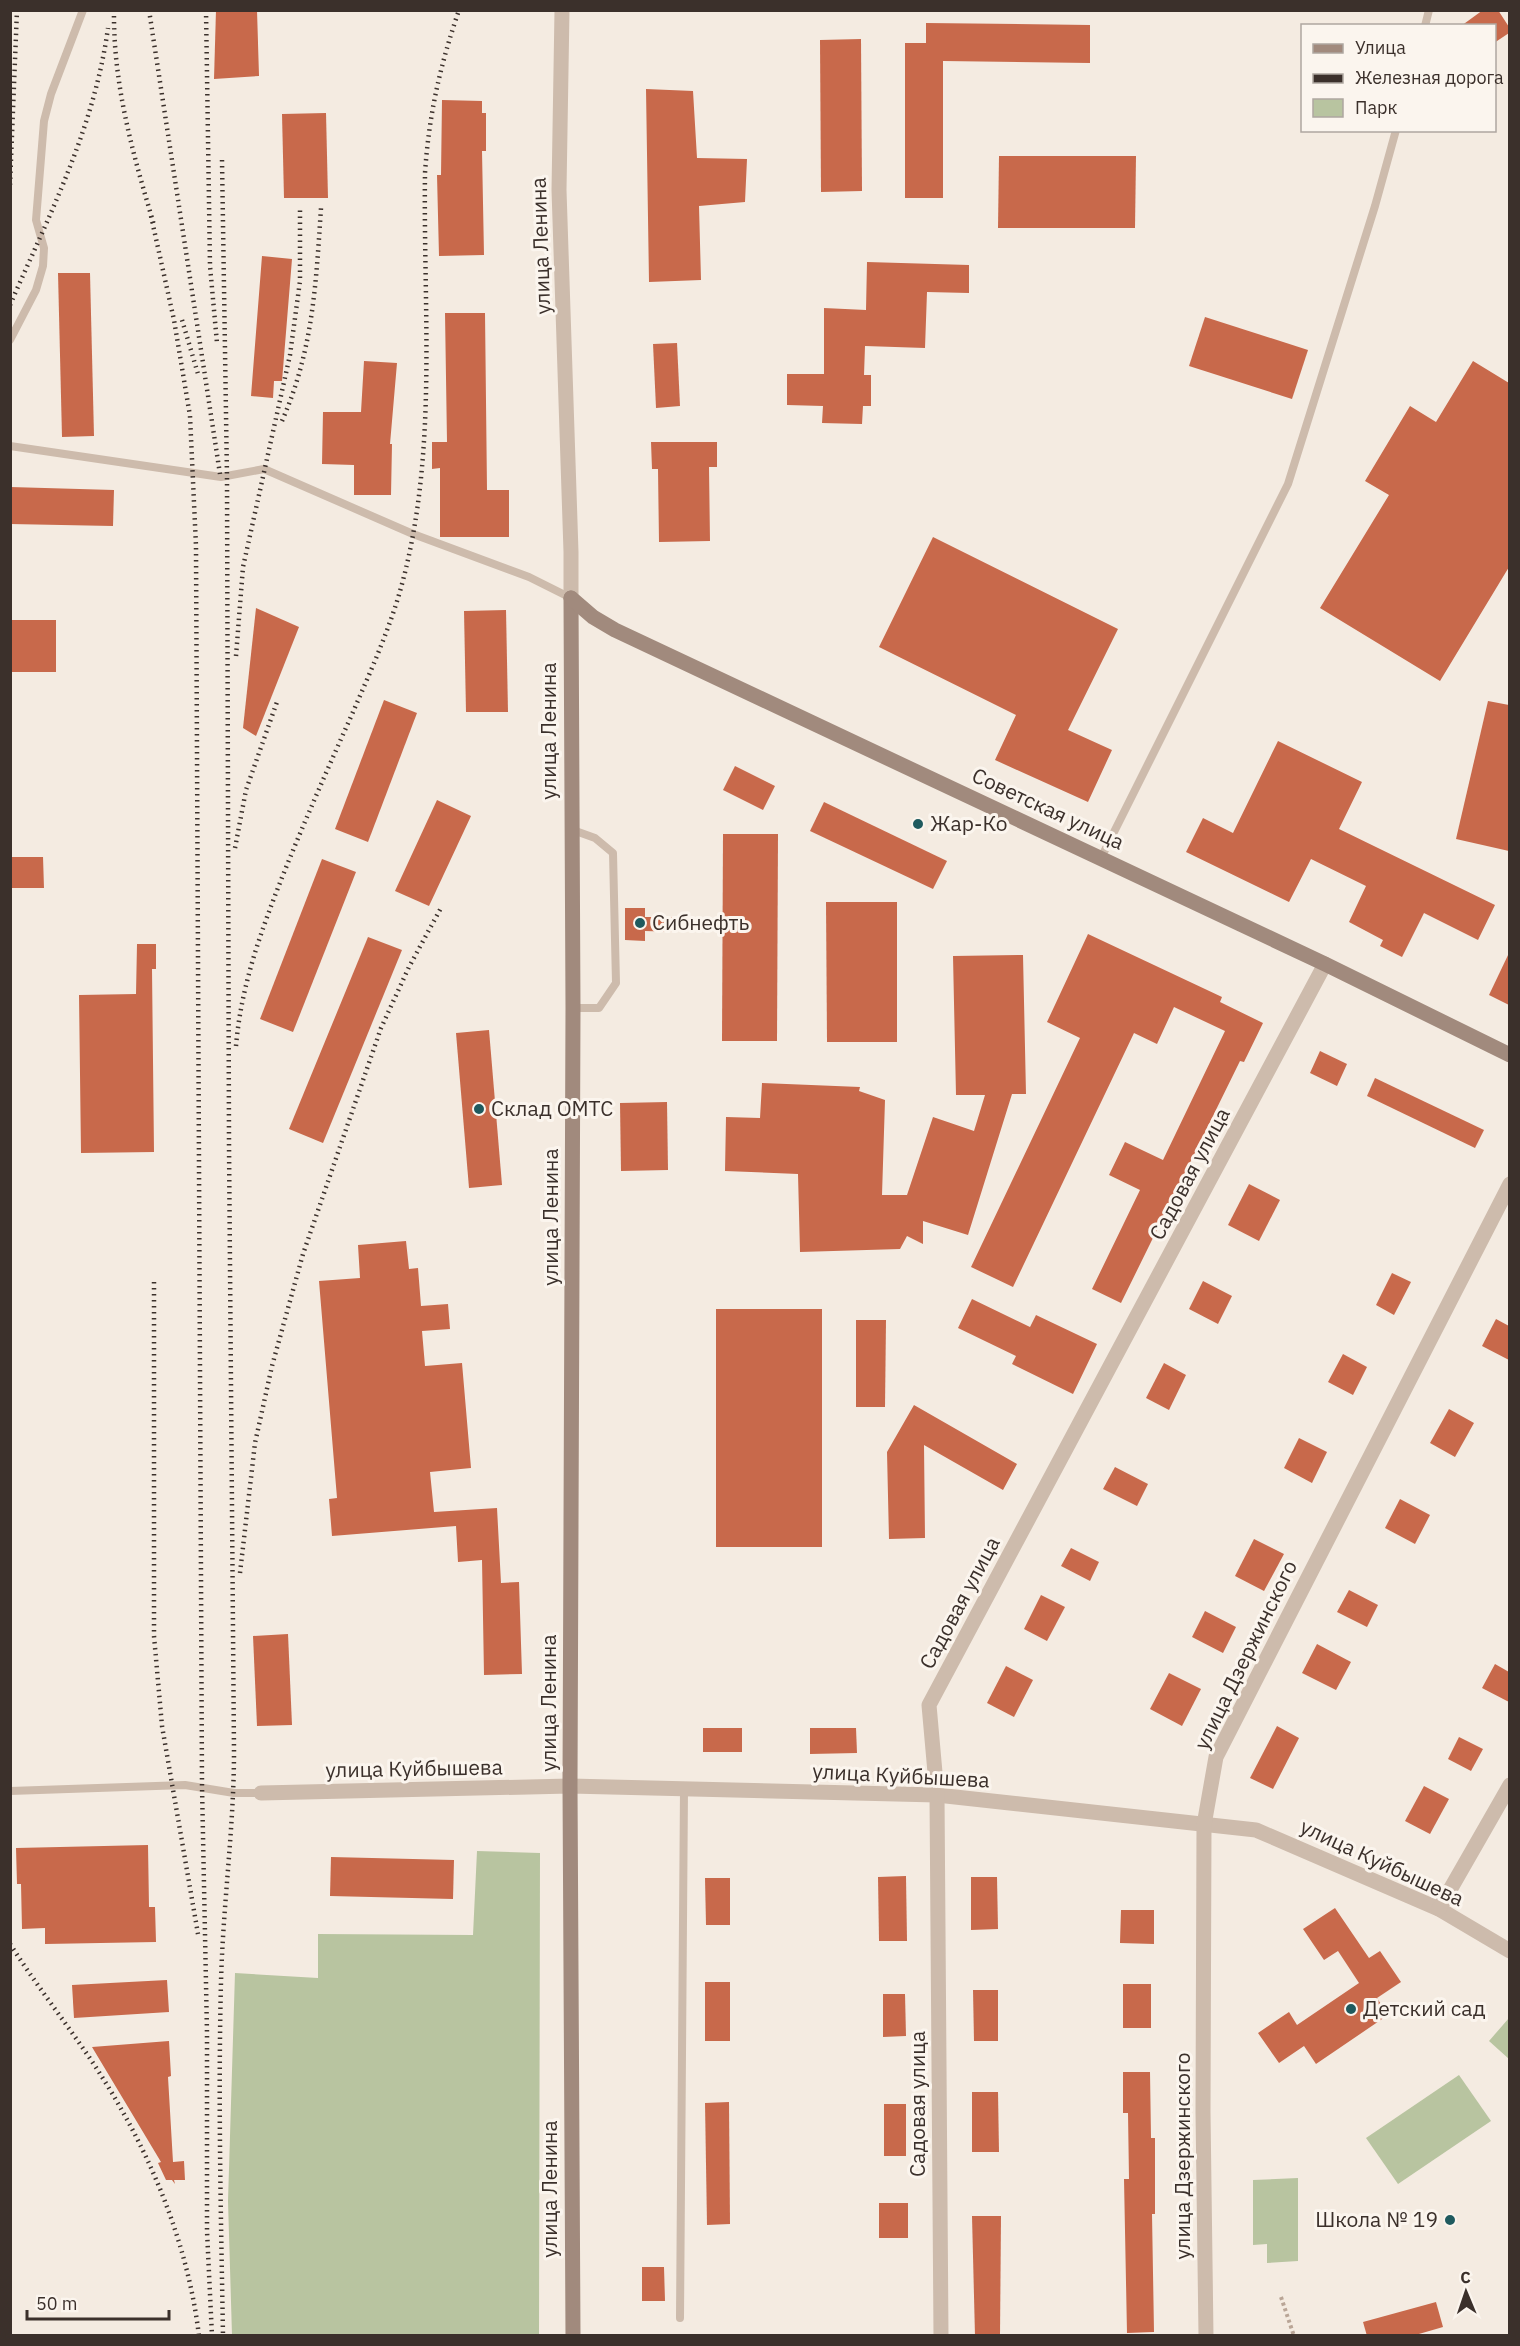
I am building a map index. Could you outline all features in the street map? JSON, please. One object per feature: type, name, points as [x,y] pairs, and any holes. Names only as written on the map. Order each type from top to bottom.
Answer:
[{"type":"street","name":"улица Ленина","points":[[562,10],[559,190],[571,552],[570,829],[573,1008],[570,1786],[571,2336]]},
{"type":"street","name":"Советская улица","points":[[571,598],[592,617],[615,630],[1325,964],[1509,1054]]},
{"type":"street","name":"Садовая улица","points":[[941,2336],[937,1795],[929,1705],[1325,964]]},
{"type":"street","name":"улица Дзержинского","points":[[1206,2336],[1203,2112],[1204,1825],[1216,1757],[1509,1184]]},
{"type":"street","points":[[1439,1909],[1509,1785]]},
{"type":"street","name":"улица Куйбышева","points":[[261,1793],[570,1786],[937,1795],[1256,1830],[1439,1909],[1509,1951]]},
{"type":"lane","points":[[10,340],[36,290],[43,266],[44,248],[36,220],[44,121],[51,94],[83,10]]},
{"type":"lane","points":[[1101,858],[1288,484],[1375,206],[1395,132]]},
{"type":"lane","points":[[10,446],[220,477],[264,469],[413,534],[529,577],[571,598]]},
{"type":"lane","points":[[570,829],[595,838],[613,852],[616,983],[599,1008],[573,1008]]},
{"type":"lane","points":[[10,1791],[185,1785],[234,1793],[261,1793]]},
{"type":"lane","points":[[680,2318],[684,1789]]},
{"type":"path","points":[[1281,2297],[1294,2336]]},
{"type":"green space","points":[[477,1851],[540,1853],[539,2335],[232,2335],[228,2201],[235,1973],[318,1978],[318,1934],[473,1935]]},
{"type":"green space","points":[[1509,2018],[1509,2059],[1489,2041]]},
{"type":"green space","points":[[1459,2075],[1491,2121],[1398,2184],[1366,2138]]},
{"type":"green space","points":[[1298,2178],[1298,2261],[1267,2263],[1267,2244],[1253,2245],[1253,2180]]},
{"type":"building","points":[[216,10],[257,10],[259,76],[214,79]]},
{"type":"building","points":[[1483,10],[1498,10],[1509,27],[1509,33],[1496,42],[1496,24],[1464,24]]},
{"type":"building","points":[[926,23],[1090,25],[1090,63],[943,61],[943,198],[905,198],[905,43],[926,43]]},
{"type":"building","points":[[861,39],[862,191],[821,192],[820,40]]},
{"type":"building","points":[[646,89],[693,91],[697,158],[747,159],[745,202],[699,206],[701,280],[649,282]]},
{"type":"building","points":[[442,100],[482,101],[482,113],[486,113],[486,151],[482,151],[484,255],[439,256],[437,175],[441,175]]},
{"type":"building","points":[[326,113],[328,198],[284,198],[282,114]]},
{"type":"building","points":[[999,156],[1136,156],[1135,228],[998,228]]},
{"type":"building","points":[[262,256],[292,259],[282,381],[274,381],[273,398],[251,396]]},
{"type":"building","points":[[867,262],[969,265],[969,293],[927,292],[925,348],[865,346],[864,375],[871,375],[871,406],[863,406],[862,424],[822,423],[823,406],[787,405],[787,374],[824,374],[824,308],[866,310]]},
{"type":"building","points":[[58,273],[90,273],[94,436],[62,437]]},
{"type":"building","points":[[445,313],[485,313],[487,490],[509,490],[509,537],[440,537],[440,468],[432,469],[432,442],[447,442]]},
{"type":"building","points":[[1205,317],[1308,350],[1292,399],[1189,366]]},
{"type":"building","points":[[677,343],[680,406],[656,408],[653,344]]},
{"type":"building","points":[[364,361],[397,363],[390,444],[392,444],[391,495],[354,495],[354,465],[322,464],[323,412],[361,412]]},
{"type":"building","points":[[1473,361],[1509,383],[1509,567],[1440,681],[1320,608],[1389,495],[1365,481],[1410,406],[1436,422]]},
{"type":"building","points":[[651,442],[717,442],[717,467],[709,467],[710,541],[659,542],[658,469],[652,469]]},
{"type":"building","points":[[10,487],[114,490],[113,526],[10,524]]},
{"type":"building","points":[[933,537],[1118,629],[1068,730],[1112,750],[1088,802],[995,760],[1016,715],[879,647]]},
{"type":"building","points":[[256,608],[299,627],[256,736],[243,728]]},
{"type":"building","points":[[506,610],[508,712],[466,712],[464,611]]},
{"type":"building","points":[[10,620],[56,620],[56,672],[10,672]]},
{"type":"building","points":[[384,700],[417,713],[368,842],[335,829]]},
{"type":"building","points":[[1488,701],[1509,705],[1509,851],[1456,839]]},
{"type":"building","points":[[1278,741],[1362,782],[1339,829],[1495,905],[1478,940],[1424,913],[1402,957],[1380,946],[1383,940],[1349,922],[1366,886],[1311,859],[1289,902],[1186,852],[1203,818],[1233,833]]},
{"type":"building","points":[[735,766],[775,786],[763,810],[723,790]]},
{"type":"building","points":[[437,800],[471,816],[429,906],[395,891]]},
{"type":"building","points":[[824,802],[947,861],[933,889],[810,831]]},
{"type":"building","points":[[723,834],[778,834],[777,1041],[722,1041]]},
{"type":"building","points":[[10,857],[43,857],[44,888],[10,888]]},
{"type":"building","points":[[322,859],[356,872],[293,1032],[260,1019]]},
{"type":"building","points":[[826,902],[897,902],[897,1042],[827,1042]]},
{"type":"building","points":[[625,908],[645,908],[645,917],[678,917],[678,932],[645,931],[645,941],[625,940]]},
{"type":"building","points":[[1088,934],[1222,997],[1220,1002],[1263,1023],[1244,1062],[1240,1061],[1121,1303],[1092,1289],[1140,1190],[1109,1175],[1125,1142],[1163,1160],[1225,1031],[1174,1007],[1157,1044],[1134,1033],[1013,1287],[971,1267],[1080,1038],[1047,1022]]},
{"type":"building","points":[[368,937],[402,950],[323,1143],[289,1129]]},
{"type":"building","points":[[137,944],[156,944],[156,969],[152,969],[154,1152],[81,1153],[79,995],[136,994]]},
{"type":"building","points":[[1509,953],[1509,1005],[1489,995]]},
{"type":"building","points":[[1023,955],[1026,1094],[1012,1094],[968,1235],[923,1221],[923,1244],[907,1236],[900,1249],[800,1252],[798,1174],[725,1171],[726,1117],[760,1118],[762,1083],[860,1087],[859,1091],[885,1100],[882,1195],[907,1195],[933,1117],[974,1131],[985,1095],[956,1095],[953,956]]},
{"type":"building","name":"Склад ОМТС","points":[[489,1030],[502,1185],[469,1188],[456,1033]]},
{"type":"building","points":[[1320,1051],[1347,1064],[1337,1086],[1310,1073]]},
{"type":"building","points":[[1375,1078],[1484,1130],[1475,1148],[1367,1096]]},
{"type":"building","points":[[667,1102],[668,1170],[621,1171],[620,1103]]},
{"type":"building","points":[[1249,1184],[1280,1200],[1259,1241],[1228,1225]]},
{"type":"building","points":[[406,1241],[409,1269],[418,1268],[421,1306],[448,1304],[450,1329],[422,1331],[425,1366],[462,1363],[471,1468],[430,1472],[434,1512],[497,1508],[501,1583],[519,1582],[522,1674],[484,1675],[482,1560],[458,1562],[456,1526],[332,1536],[329,1499],[337,1498],[319,1281],[360,1278],[358,1245]]},
{"type":"building","points":[[1392,1273],[1411,1282],[1394,1315],[1376,1305]]},
{"type":"building","points":[[1203,1281],[1232,1296],[1218,1324],[1189,1309]]},
{"type":"building","points":[[972,1299],[1030,1327],[1036,1315],[1097,1344],[1073,1394],[1012,1364],[1016,1356],[958,1328]]},
{"type":"building","points":[[716,1309],[822,1309],[822,1547],[716,1547]]},
{"type":"building","points":[[1496,1319],[1509,1326],[1509,1360],[1482,1346]]},
{"type":"building","points":[[856,1320],[886,1320],[885,1407],[856,1407]]},
{"type":"building","points":[[1343,1354],[1367,1367],[1353,1395],[1328,1382]]},
{"type":"building","points":[[1164,1363],[1186,1375],[1169,1410],[1146,1398]]},
{"type":"building","points":[[914,1405],[1017,1464],[1003,1490],[924,1445],[925,1538],[889,1539],[887,1452]]},
{"type":"building","points":[[1449,1409],[1474,1423],[1455,1457],[1430,1443]]},
{"type":"building","points":[[1299,1438],[1327,1452],[1312,1483],[1284,1468]]},
{"type":"building","points":[[1115,1467],[1148,1484],[1137,1506],[1103,1489]]},
{"type":"building","points":[[1400,1499],[1430,1515],[1415,1544],[1385,1528]]},
{"type":"building","points":[[1254,1539],[1284,1554],[1264,1591],[1235,1576]]},
{"type":"building","points":[[1071,1548],[1099,1562],[1090,1581],[1061,1566]]},
{"type":"building","points":[[1349,1590],[1378,1605],[1367,1627],[1337,1612]]},
{"type":"building","points":[[1041,1595],[1065,1607],[1047,1641],[1024,1629]]},
{"type":"building","points":[[1205,1611],[1236,1627],[1223,1653],[1192,1637]]},
{"type":"building","points":[[288,1634],[292,1725],[257,1726],[253,1636]]},
{"type":"building","points":[[1317,1644],[1351,1662],[1336,1690],[1302,1673]]},
{"type":"building","points":[[1495,1664],[1509,1672],[1509,1702],[1482,1688]]},
{"type":"building","points":[[1006,1666],[1033,1680],[1014,1717],[987,1703]]},
{"type":"building","points":[[1169,1673],[1201,1689],[1182,1726],[1150,1709]]},
{"type":"building","points":[[1277,1726],[1299,1738],[1273,1789],[1250,1778]]},
{"type":"building","points":[[703,1728],[742,1728],[742,1752],[703,1752]]},
{"type":"building","points":[[810,1728],[856,1728],[857,1753],[810,1754]]},
{"type":"building","points":[[1459,1737],[1483,1749],[1471,1771],[1448,1759]]},
{"type":"building","points":[[1424,1786],[1449,1799],[1430,1834],[1405,1821]]},
{"type":"building","points":[[148,1845],[149,1907],[155,1907],[156,1942],[45,1944],[45,1928],[22,1929],[21,1884],[17,1884],[16,1848]]},
{"type":"building","points":[[331,1857],[454,1860],[453,1899],[330,1896]]},
{"type":"building","points":[[906,1876],[907,1941],[879,1941],[878,1877]]},
{"type":"building","points":[[971,1877],[997,1877],[998,1929],[971,1930]]},
{"type":"building","points":[[705,1878],[730,1878],[730,1925],[706,1925]]},
{"type":"building","points":[[1335,1908],[1369,1958],[1380,1951],[1401,1982],[1377,1998],[1388,2015],[1316,2064],[1304,2046],[1279,2063],[1258,2033],[1289,2012],[1297,2025],[1359,1983],[1338,1951],[1324,1960],[1303,1929]]},
{"type":"building","points":[[1121,1910],[1154,1910],[1154,1944],[1120,1943]]},
{"type":"building","points":[[167,1980],[169,2012],[74,2018],[72,1985]]},
{"type":"building","points":[[705,1982],[730,1982],[730,2041],[705,2041]]},
{"type":"building","points":[[1123,1984],[1151,1984],[1151,2028],[1123,2028]]},
{"type":"building","points":[[973,1990],[998,1990],[998,2041],[974,2041]]},
{"type":"building","points":[[883,1994],[905,1994],[906,2036],[883,2037]]},
{"type":"building","points":[[169,2041],[171,2076],[168,2077],[173,2162],[184,2161],[185,2180],[174,2180],[175,2184],[172,2180],[166,2180],[158,2163],[161,2162],[92,2047]]},
{"type":"building","points":[[1123,2072],[1150,2072],[1151,2138],[1155,2138],[1155,2214],[1152,2214],[1154,2332],[1127,2333],[1124,2179],[1129,2179],[1128,2113],[1123,2113]]},
{"type":"building","points":[[972,2092],[998,2092],[999,2152],[972,2152]]},
{"type":"building","points":[[729,2102],[730,2224],[707,2225],[705,2103]]},
{"type":"building","points":[[884,2104],[906,2104],[906,2156],[884,2156]]},
{"type":"building","points":[[879,2203],[908,2203],[908,2238],[879,2238]]},
{"type":"building","points":[[972,2216],[1001,2216],[1000,2336],[975,2336]]},
{"type":"building","points":[[642,2267],[664,2267],[665,2301],[642,2301]]},
{"type":"building","points":[[1436,2302],[1443,2327],[1412,2336],[1367,2336],[1363,2322]]},
{"type":"railway","points":[[10,185],[17,10]]},
{"type":"railway","points":[[114,10],[117,65],[126,119],[154,225]]},
{"type":"railway","points":[[149,10],[220,474]]},
{"type":"railway","points":[[206,10],[210,266],[217,343]]},
{"type":"railway","points":[[236,1046],[247,980],[267,917],[383,641],[398,598],[411,546],[419,493],[426,387],[425,173],[436,90],[459,10]]},
{"type":"railway","points":[[10,305],[69,170],[92,101],[108,28]]},
{"type":"railway","points":[[222,160],[227,477],[234,1751],[220,2026],[223,2336]]},
{"type":"railway","points":[[236,656],[243,567],[290,355],[300,281],[300,206]]},
{"type":"railway","points":[[282,421],[307,342],[315,290],[321,208]]},
{"type":"railway","points":[[151,216],[174,320],[190,416],[196,546],[202,1786],[207,2033],[207,2231],[212,2336]]},
{"type":"railway","points":[[182,320],[198,374]]},
{"type":"railway","points":[[235,848],[246,790],[278,699]]},
{"type":"railway","points":[[240,1573],[255,1443],[272,1366],[303,1254],[381,1028],[409,967],[442,906]]},
{"type":"railway","points":[[154,1282],[154,1636],[162,1726],[198,1934]]},
{"type":"railway","points":[[10,1944],[89,2057],[145,2155],[174,2226],[185,2262],[199,2336]]},
{"type":"place","name":"Жар-Ко","points":[[918,824]]},
{"type":"place","name":"Сибнефть","points":[[640,923]]},
{"type":"place","name":"Склад ОМТС","points":[[479,1109]]},
{"type":"place","name":"Детский сад","points":[[1351,2009]]},
{"type":"place","name":"Школа № 19","points":[[1450,2220]]}]
